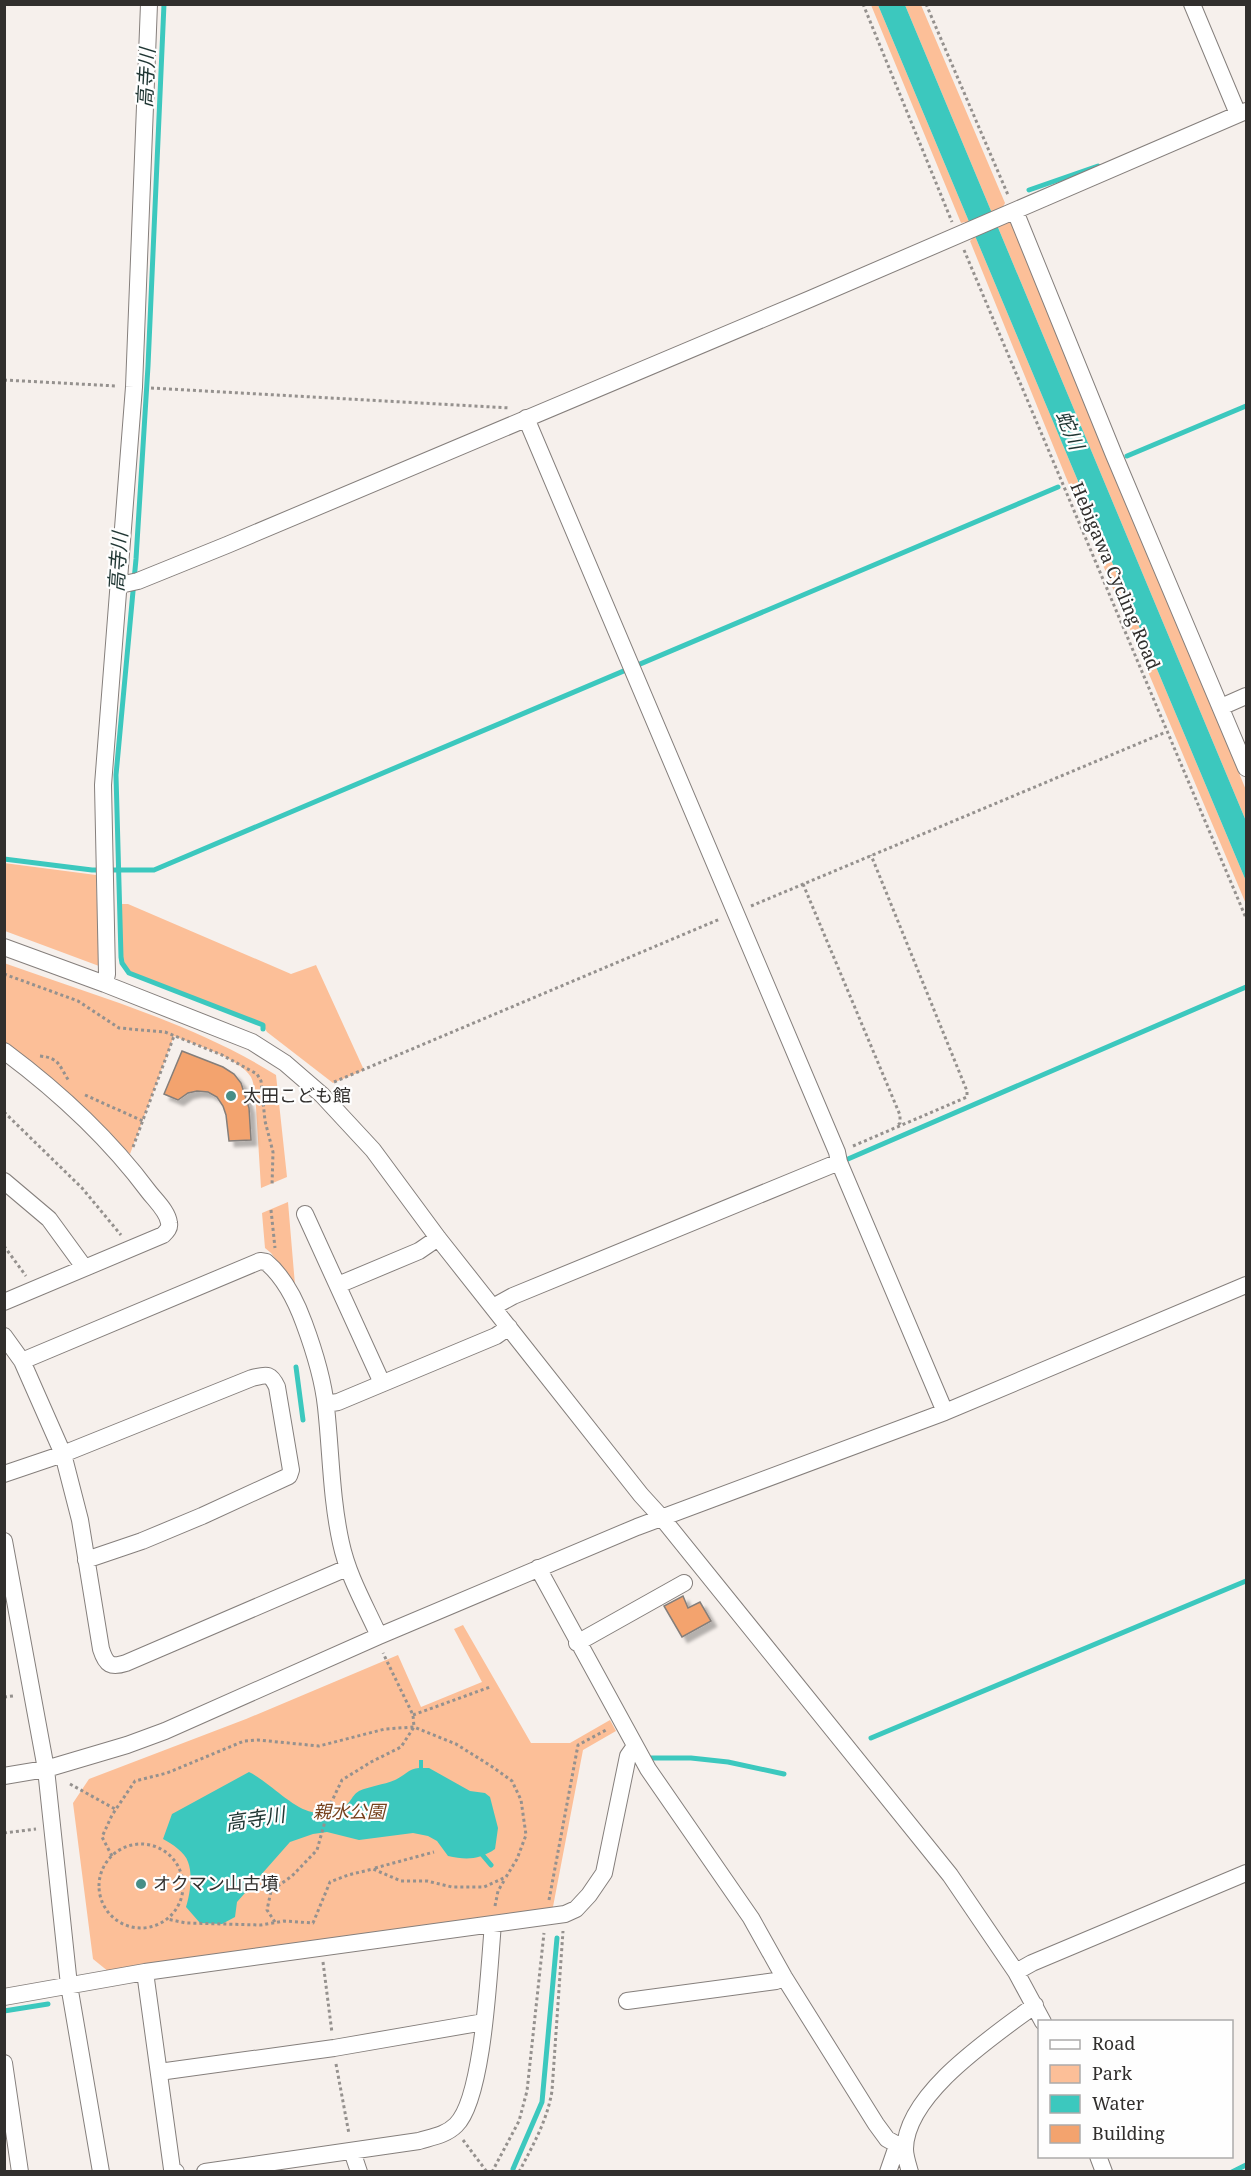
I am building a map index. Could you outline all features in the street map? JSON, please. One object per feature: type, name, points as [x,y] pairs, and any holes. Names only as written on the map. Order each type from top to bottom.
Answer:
[{"type":"street","points":[[105,984],[107,974],[104,785],[134,387],[149,4]]},
{"type":"street","points":[[120,585],[138,581],[198,557],[810,299],[1242,112],[1192,4]]},
{"type":"street","points":[[1012,212],[1246,768]]},
{"type":"street","points":[[526,418],[945,1412]]},
{"type":"street","points":[[1221,707],[1246,696]]},
{"type":"street","points":[[4,948],[105,984],[252,1042],[285,1063],[322,1095],[373,1150],[438,1238],[641,1495],[950,1875],[1016,1972],[1042,2020]]},
{"type":"street","points":[[4,1051],[42,1079],[76,1109],[124,1160],[159,1204],[169,1221],[169,1228],[163,1235],[4,1302]]},
{"type":"street","points":[[493,1307],[513,1296],[838,1157]]},
{"type":"street","points":[[4,1181],[49,1219],[84,1267]]},
{"type":"street","points":[[305,1214],[382,1383]]},
{"type":"street","points":[[338,1285],[418,1251],[438,1238]]},
{"type":"street","points":[[22,1360],[217,1278],[260,1261],[266,1262],[277,1272],[298,1305],[316,1358],[326,1404],[335,1514],[347,1568],[381,1644]]},
{"type":"street","points":[[4,1776],[46,1769],[165,1731],[381,1644],[538,1568],[662,1518],[945,1412],[1246,1285]]},
{"type":"street","points":[[326,1404],[338,1402],[496,1336],[509,1327]]},
{"type":"street","points":[[4,1336],[22,1360],[63,1454],[80,1520],[104,1659],[110,1665],[116,1666],[347,1568]]},
{"type":"street","points":[[4,1474],[63,1454],[252,1378],[266,1375],[273,1378],[277,1386],[291,1470],[289,1476],[182,1524],[86,1560]]},
{"type":"street","points":[[4,1541],[46,1769],[69,1985],[101,2172]]},
{"type":"street","points":[[538,1568],[648,1769],[751,1918],[784,1977],[876,2124],[887,2139],[901,2147],[910,2172]]},
{"type":"street","points":[[578,1643],[684,1583]]},
{"type":"street","points":[[4,1997],[145,1972],[565,1914],[576,1909],[604,1874],[628,1756],[635,1746]]},
{"type":"street","points":[[1016,1972],[1032,1963],[1246,1873]]},
{"type":"street","points":[[205,2172],[419,2141],[446,2133],[454,2127],[472,2091],[477,2073],[493,1924]]},
{"type":"street","points":[[145,1972],[172,2169],[176,2172]]},
{"type":"street","points":[[627,2001],[776,1981],[784,1977]]},
{"type":"street","points":[[888,2172],[912,2119],[926,2097],[944,2077],[1035,2005]]},
{"type":"street","points":[[159,2072],[334,2048],[484,2022]]},
{"type":"street","points":[[4,2063],[20,2172]]},
{"type":"street","points":[[352,2151],[359,2172]]},
{"type":"street","points":[[1098,2158],[1104,2172]]},
{"type":"path","name":"Hebigawa Cycling Road","points":[[863,4],[1246,918]]},
{"type":"path","points":[[926,4],[1012,212]]},
{"type":"path","points":[[4,380],[507,407],[526,418]]},
{"type":"path","points":[[838,1157],[894,1128],[967,1097],[967,1090],[871,855]]},
{"type":"path","points":[[803,884],[900,1115],[900,1123],[894,1128]]},
{"type":"path","points":[[4,974],[78,1001],[119,1028],[160,1031],[222,1055],[257,1074],[261,1081],[265,1120],[273,1152],[272,1186]]},
{"type":"path","points":[[124,1160],[130,1154],[174,1036]]},
{"type":"path","points":[[39,1056],[50,1057],[58,1062],[71,1083]]},
{"type":"path","points":[[80,1093],[142,1121]]},
{"type":"path","points":[[4,1112],[82,1188],[123,1238],[128,1250]]},
{"type":"path","points":[[271,1210],[275,1241],[273,1256]]},
{"type":"path","points":[[4,1246],[35,1288]]},
{"type":"path","points":[[275,1922],[267,1910],[271,1891],[292,1876],[317,1850],[329,1807],[342,1780],[401,1747],[414,1727],[412,1715],[381,1644]]},
{"type":"path","points":[[412,1715],[490,1687]]},
{"type":"path","points":[[4,1698],[13,1696]]},
{"type":"path","points":[[548,1908],[578,1745],[614,1725]]},
{"type":"path","points":[[112,1856],[102,1837],[116,1809],[135,1781],[166,1773],[244,1741],[258,1740],[279,1744],[319,1746],[385,1729],[414,1727],[456,1744],[512,1781],[521,1800],[526,1835],[517,1859],[498,1891],[493,1924]]},
{"type":"path","points":[[70,1784],[116,1809]]},
{"type":"path","points":[[4,1833],[36,1829]]},
{"type":"path","points":[[136,1845],[158,1848],[168,1855],[180,1872],[182,1888],[179,1904],[167,1918],[153,1926],[137,1928],[124,1925],[105,1909],[99,1888],[103,1868],[112,1856],[127,1847],[136,1845]]},
{"type":"path","points":[[167,1918],[186,1923],[261,1924],[284,1921],[313,1923],[330,1882],[434,1852]]},
{"type":"path","points":[[373,1869],[401,1881],[427,1881],[452,1887],[484,1887],[506,1877]]},
{"type":"path","points":[[519,2172],[549,2109],[565,1914]]},
{"type":"path","points":[[454,2127],[490,2172],[519,2121],[527,2091],[545,1925]]},
{"type":"green space","points":[[871,5],[878,5],[1246,881],[1246,904],[1065,475],[970,241],[973,238],[965,222],[961,223]]},
{"type":"green space","points":[[905,5],[921,5],[1005,203],[1003,207],[1010,222],[1013,223],[1246,790],[1246,821]]},
{"type":"green space","points":[[4,863],[96,875],[99,966],[5,931]]},
{"type":"green space","points":[[119,904],[128,904],[291,974],[316,965],[364,1070],[333,1083],[267,1032],[263,1025],[129,973],[121,957]]},
{"type":"green space","points":[[4,963],[178,1025],[276,1075],[287,1177],[261,1188],[255,1091],[251,1077],[237,1063],[174,1036],[130,1154],[61,1087],[5,1043]]},
{"type":"green space","points":[[288,1202],[295,1285],[265,1248],[262,1213]]},
{"type":"green space","name":"親水公園","points":[[463,1625],[531,1743],[570,1743],[610,1720],[616,1731],[583,1750],[552,1912],[109,1972],[93,1959],[73,1803],[89,1779],[246,1719],[398,1655],[421,1707],[482,1682],[454,1629]]},
{"type":"water","name":"蛇川","points":[[878,5],[905,5],[1246,821],[1246,881]]},
{"type":"water","points":[[419,1760],[423,1760],[423,1768],[429,1768],[470,1791],[485,1793],[490,1797],[498,1828],[495,1849],[478,1857],[461,1858],[448,1856],[437,1841],[428,1836],[413,1833],[359,1840],[327,1832],[313,1834],[290,1842],[237,1902],[235,1917],[222,1924],[200,1923],[186,1907],[190,1884],[188,1862],[181,1852],[163,1839],[172,1814],[249,1772],[304,1810],[317,1813],[332,1812],[346,1805],[359,1791],[395,1780],[412,1769],[419,1768]]},
{"type":"building","name":"太田こども館","points":[[182,1051],[223,1067],[234,1074],[241,1083],[249,1108],[251,1140],[229,1141],[223,1106],[217,1097],[208,1092],[188,1093],[178,1100],[164,1094]]},
{"type":"building","points":[[683,1596],[688,1608],[700,1602],[711,1621],[682,1637],[664,1606]]},
{"type":"waterway","name":"高寺川","points":[[164,4],[148,366],[136,559],[116,775],[121,957],[129,973],[263,1025],[263,1029]]},
{"type":"waterway","points":[[1029,190],[1098,166]]},
{"type":"waterway","points":[[1127,456],[1246,406]]},
{"type":"waterway","points":[[4,859],[92,870],[154,870],[1058,487]]},
{"type":"waterway","points":[[848,1159],[1246,987]]},
{"type":"waterway","name":"高寺川","points":[[296,1367],[303,1420]]},
{"type":"waterway","points":[[871,1738],[1246,1581]]},
{"type":"waterway","points":[[651,1758],[691,1758],[728,1762],[784,1774]]},
{"type":"waterway","points":[[480,1852],[491,1865]]},
{"type":"waterway","points":[[513,2169],[542,2102],[557,1938]]},
{"type":"waterway","name":"高寺川","points":[[4,2011],[48,2004]]},
{"type":"waterway","points":[[1232,2172],[1246,2165]]},
{"type":"place","name":"太田こども館","points":[[231,1096]]},
{"type":"place","name":"オクマン山古墳","points":[[141,1884]]}]
